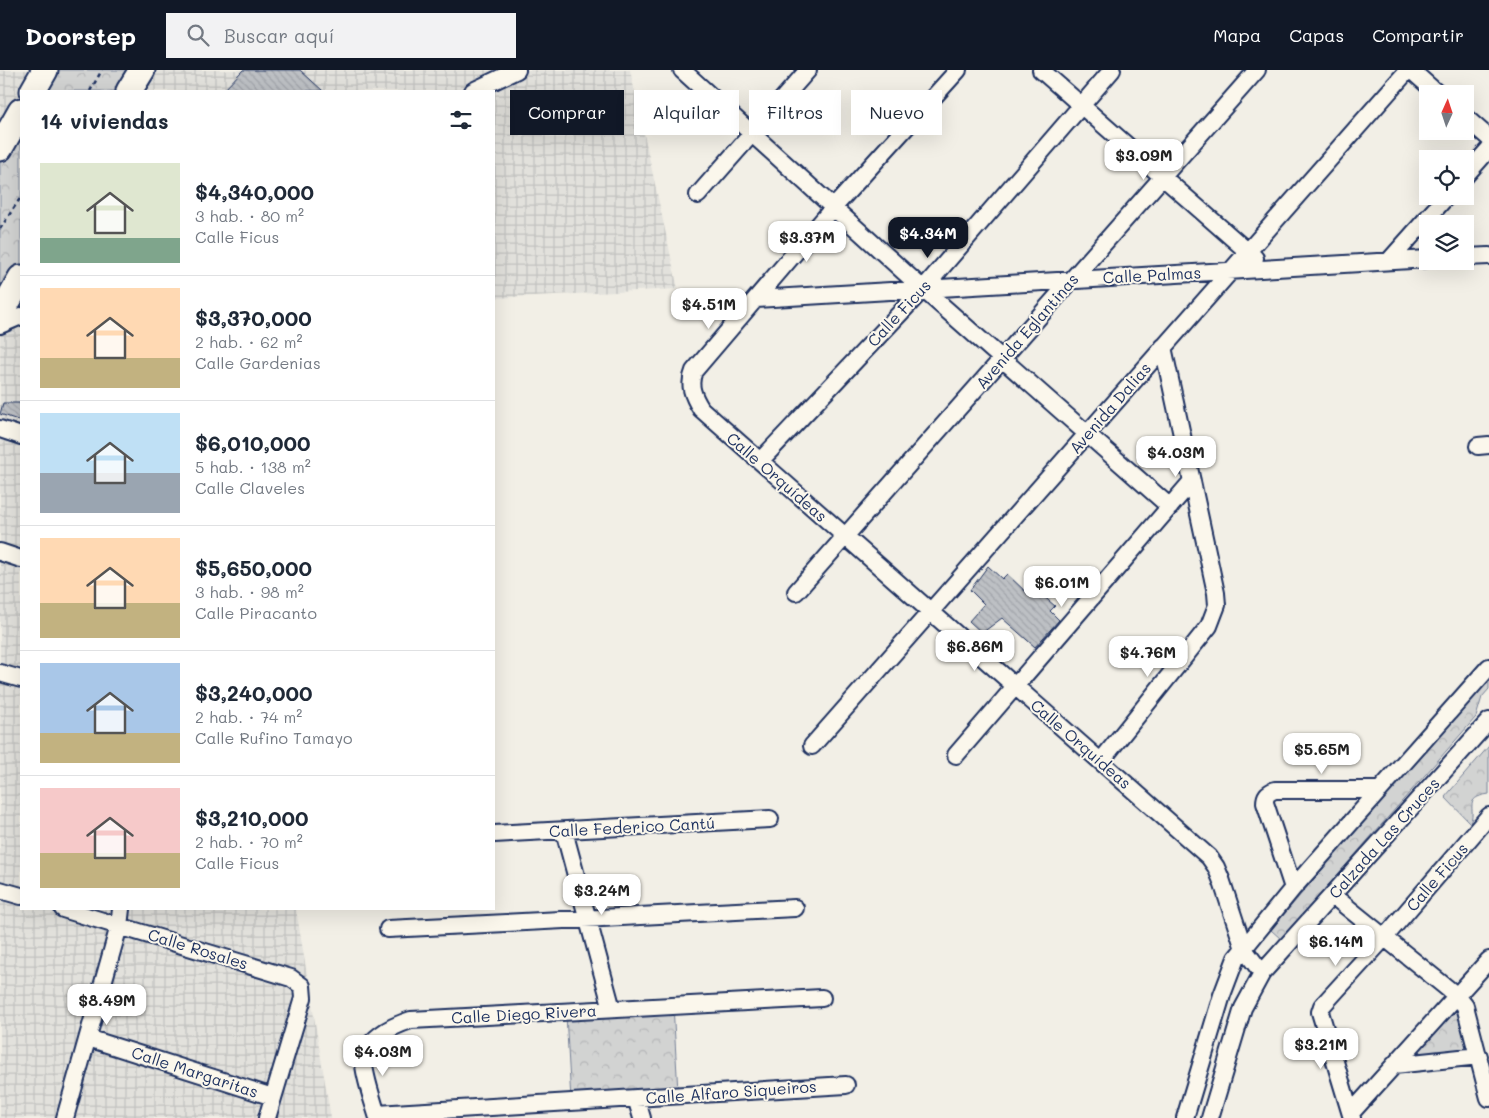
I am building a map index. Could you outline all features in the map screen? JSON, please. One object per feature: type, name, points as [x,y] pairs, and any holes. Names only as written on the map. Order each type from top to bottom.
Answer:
[{"type":"highway","points":[[34,90],[45,70]]},
{"type":"highway","points":[[130,90],[142,70]]},
{"type":"highway","points":[[0,148],[20,113]]},
{"type":"highway","points":[[0,315],[20,280]]},
{"type":"street","points":[[475,90],[517,70]]},
{"type":"street","points":[[682,70],[749,130]]},
{"type":"street","points":[[790,90],[808,70]]},
{"type":"street","points":[[756,299],[834,207],[958,70]]},
{"type":"street","points":[[1041,70],[1267,268]]},
{"type":"street","name":"Calle Ficus","points":[[760,461],[923,289],[1112,70]]},
{"type":"street","name":"Avenida Eglantinas","points":[[796,592],[1257,70]]},
{"type":"street","points":[[1409,70],[1427,85]]},
{"type":"street","name":"Avenida Dalias","points":[[812,746],[1409,70]]},
{"type":"street","points":[[1474,125],[1489,138]]},
{"type":"street","points":[[698,195],[750,135]]},
{"type":"street","points":[[754,135],[923,289],[1170,507]]},
{"type":"street","points":[[1474,166],[1489,149]]},
{"type":"street","points":[[1389,261],[1439,205]]},
{"type":"street","points":[[1474,257],[1489,256]]},
{"type":"street","name":"Calle Palmas","points":[[756,299],[1419,259]]},
{"type":"street","name":"Calle Orquídeas","points":[[756,299],[694,371],[691,379],[691,389],[700,409],[1209,857],[1222,879],[1244,949],[1262,974]]},
{"type":"street","points":[[0,325],[20,316]]},
{"type":"street","points":[[1100,762],[1209,626],[1217,605],[1163,347]]},
{"type":"street","points":[[0,429],[20,436]]},
{"type":"street","points":[[956,755],[1192,481]]},
{"type":"street","points":[[0,552],[20,559]]},
{"type":"street","points":[[1185,1118],[1225,986],[1236,958],[1293,888],[1489,667]]},
{"type":"street","points":[[0,673],[20,680]]},
{"type":"street","name":"Calzada Las Cruces","points":[[1210,1118],[1243,1008],[1262,974],[1489,721]]},
{"type":"street","points":[[1293,888],[1265,804],[1265,797],[1269,792],[1275,790],[1380,790]]},
{"type":"street","name":"Calle Ficus","points":[[1351,1115],[1320,1012],[1322,1006],[1384,938],[1489,816]]},
{"type":"street","name":"Calle Federico Cantú","points":[[495,834],[770,818]]},
{"type":"street","name":"Calle Diego Rivera","points":[[564,831],[612,1009]]},
{"type":"street","points":[[0,890],[20,896]]},
{"type":"street","points":[[1332,895],[1457,996],[1466,1006],[1489,1098]]},
{"type":"street","points":[[388,929],[795,908]]},
{"type":"street","name":"Calle Rosales","points":[[66,910],[291,978],[302,986],[303,998],[273,1097]]},
{"type":"street","points":[[65,1118],[119,926],[121,910]]},
{"type":"street","points":[[1351,1115],[1489,960]]},
{"type":"street","name":"Calle Diego Rivera","points":[[377,1116],[364,1064],[366,1052],[380,1033],[397,1024],[411,1020],[822,998]]},
{"type":"street","name":"Calle Margaritas","points":[[88,1038],[273,1097]]},
{"type":"street","points":[[1394,1065],[1479,1056]]},
{"type":"street","name":"Calle Alfaro Siqueiros","points":[[377,1116],[846,1085]]},
{"type":"street","points":[[267,1118],[273,1097]]},
{"type":"street","points":[[636,1098],[642,1118]]},
{"type":"path","points":[[91,90],[102,70]]},
{"type":"path","points":[[0,229],[20,199]]},
{"type":"shaded area","points":[[0,70],[630,70],[634,90],[634,135],[644,135],[678,289],[495,298],[495,90],[20,90],[20,910],[296,910],[331,1118],[0,1118]]},
{"type":"green space","points":[[49,70],[139,70],[128,90],[37,90]]},
{"type":"green space","points":[[20,119],[20,278],[0,314],[0,154]]},
{"type":"green space","points":[[1489,679],[1489,689],[1482,697],[1476,717],[1281,939],[1271,930],[1356,829]]},
{"type":"green space","points":[[1489,746],[1489,794],[1476,798],[1473,801],[1470,823],[1445,797]]},
{"type":"green space","points":[[1457,998],[1477,1055],[1397,1063]]},
{"type":"green space","points":[[673,1005],[678,1092],[571,1100],[566,1015]]},
{"type":"building","points":[[243,70],[300,70],[322,90],[224,90]]},
{"type":"building","points":[[3,403],[20,403],[20,421],[0,414]]},
{"type":"building","points":[[988,566],[1002,579],[1007,574],[1028,594],[1034,588],[1055,606],[1050,611],[1059,620],[1035,647],[1002,618],[982,633],[969,621],[984,604],[970,590]]}]
